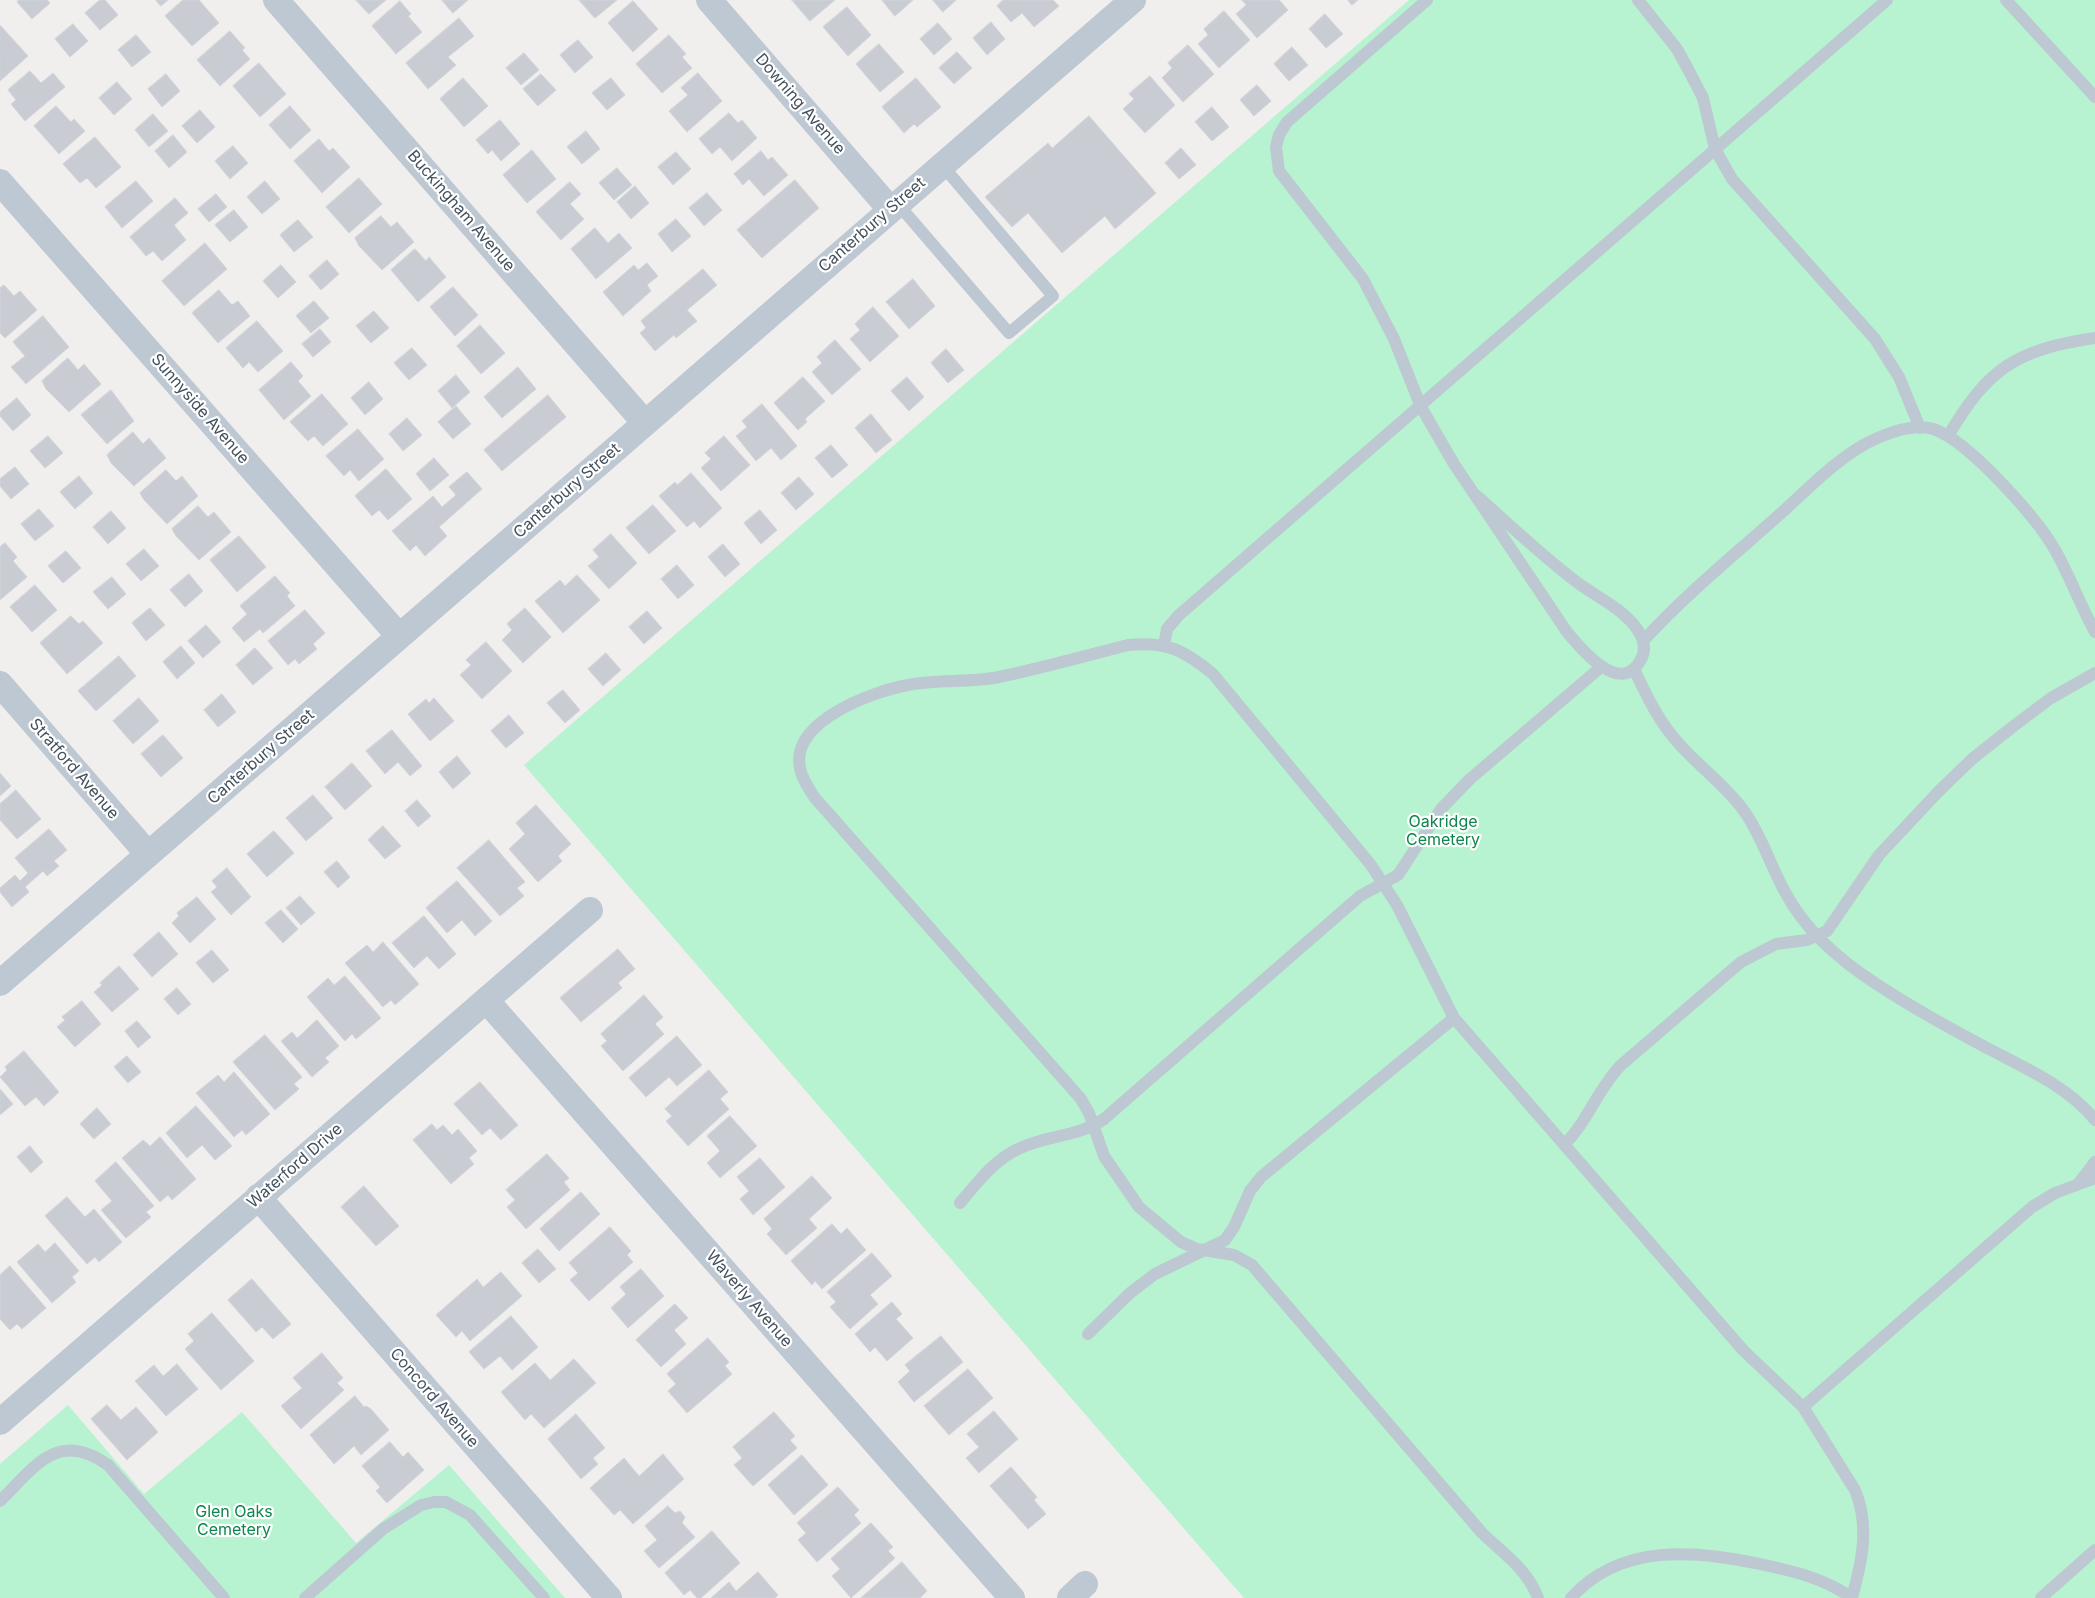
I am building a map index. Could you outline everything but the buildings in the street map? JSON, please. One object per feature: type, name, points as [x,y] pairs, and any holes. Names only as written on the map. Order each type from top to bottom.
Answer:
[{"type":"street","name":"Buckingham Avenue","points":[[276,0],[645,423]]},
{"type":"street","name":"Downing Avenue","points":[[709,0],[894,206]]},
{"type":"street","name":"Canterbury Street","points":[[0,983],[1133,0]]},
{"type":"street","name":"Sunnyside Avenue","points":[[0,182],[399,636]]},
{"type":"street","name":"Stratford Avenue","points":[[0,684],[148,854]]},
{"type":"street","name":"Waterford Drive","points":[[0,1422],[590,910]]},
{"type":"street","name":"Waverly Avenue","points":[[486,1000],[1012,1598]]},
{"type":"street","name":"Concord Avenue","points":[[258,1197],[609,1598]]},
{"type":"lane","points":[[1427,0],[1287,122],[1280,134],[1276,159],[1284,177],[1363,279],[1394,339],[1421,407],[1454,464],[1567,632],[1584,652],[1601,667],[1615,674],[1627,673],[1634,669],[1641,660],[1644,649],[1643,641],[1637,629],[1627,618],[1576,582],[1477,496]]},
{"type":"lane","points":[[1638,0],[1677,48],[1699,90],[1710,123],[1715,150],[1732,179],[1887,355],[1910,399],[1920,428]]},
{"type":"lane","points":[[1164,645],[1167,629],[1179,615],[1421,407],[1886,0]]},
{"type":"lane","points":[[2006,0],[2095,97]]},
{"type":"lane","points":[[894,206],[1010,333],[1053,296],[942,165]]},
{"type":"lane","points":[[1948,436],[1978,390],[1994,374],[2012,361],[2048,347],[2095,338]]},
{"type":"lane","points":[[1643,641],[1683,599],[1850,454],[1882,436],[1902,429],[1920,428],[1935,430],[1948,436],[1981,462],[2041,529],[2067,572],[2095,632]]},
{"type":"lane","points":[[1538,1598],[1534,1586],[1521,1568],[1482,1532],[1252,1265],[1234,1255],[1205,1250],[1182,1242],[1139,1207],[1104,1156],[1089,1113],[1068,1084],[815,798],[805,783],[800,767],[801,753],[807,738],[833,714],[856,701],[879,692],[910,684],[997,677],[1128,645],[1146,643],[1164,645],[1179,650],[1194,658],[1213,674],[1371,865],[1396,905],[1454,1018],[1743,1350],[1803,1407],[1855,1490],[1861,1504],[1864,1521],[1864,1542],[1852,1598],[1834,1585],[1783,1568],[1738,1559],[1689,1553],[1660,1554],[1614,1566],[1594,1576],[1571,1598]]},
{"type":"lane","points":[[960,1203],[998,1162],[1018,1148],[1084,1132],[1094,1126],[1119,1107],[1360,896],[1398,875],[1440,810],[1470,779],[1601,667]]},
{"type":"lane","points":[[1634,669],[1650,704],[1663,725],[1679,745],[1743,810],[1757,832],[1785,893],[1817,936],[1875,983],[1908,1005],[2050,1083],[2076,1100],[2095,1119]]},
{"type":"lane","points":[[1564,1145],[1576,1133],[1604,1083],[1620,1066],[1721,977],[1758,951],[1776,944],[1817,936],[1827,931],[1840,915],[1856,887],[1879,855],[1972,759],[2051,698],[2095,673]]},
{"type":"lane","points":[[1088,1334],[1130,1293],[1156,1274],[1225,1240],[1234,1227],[1250,1191],[1261,1177],[1454,1018]]},
{"type":"lane","points":[[2079,1183],[2095,1162]]},
{"type":"lane","points":[[1803,1407],[2032,1208],[2055,1193],[2095,1178]]},
{"type":"lane","points":[[0,1501],[52,1453],[64,1450],[86,1452],[108,1465],[224,1598]]},
{"type":"lane","points":[[305,1598],[383,1529],[421,1505],[434,1502],[446,1502],[470,1515],[544,1598]]},
{"type":"lane","points":[[2041,1598],[2095,1550]]},
{"type":"green space","name":"Oakridge Cemetery","points":[[1409,0],[2095,0],[2095,1598],[1244,1598],[524,765]]},
{"type":"green space","name":"Glen Oaks Cemetery","points":[[68,1405],[144,1494],[242,1412],[356,1543],[449,1465],[565,1598],[0,1598],[0,1464]]}]
